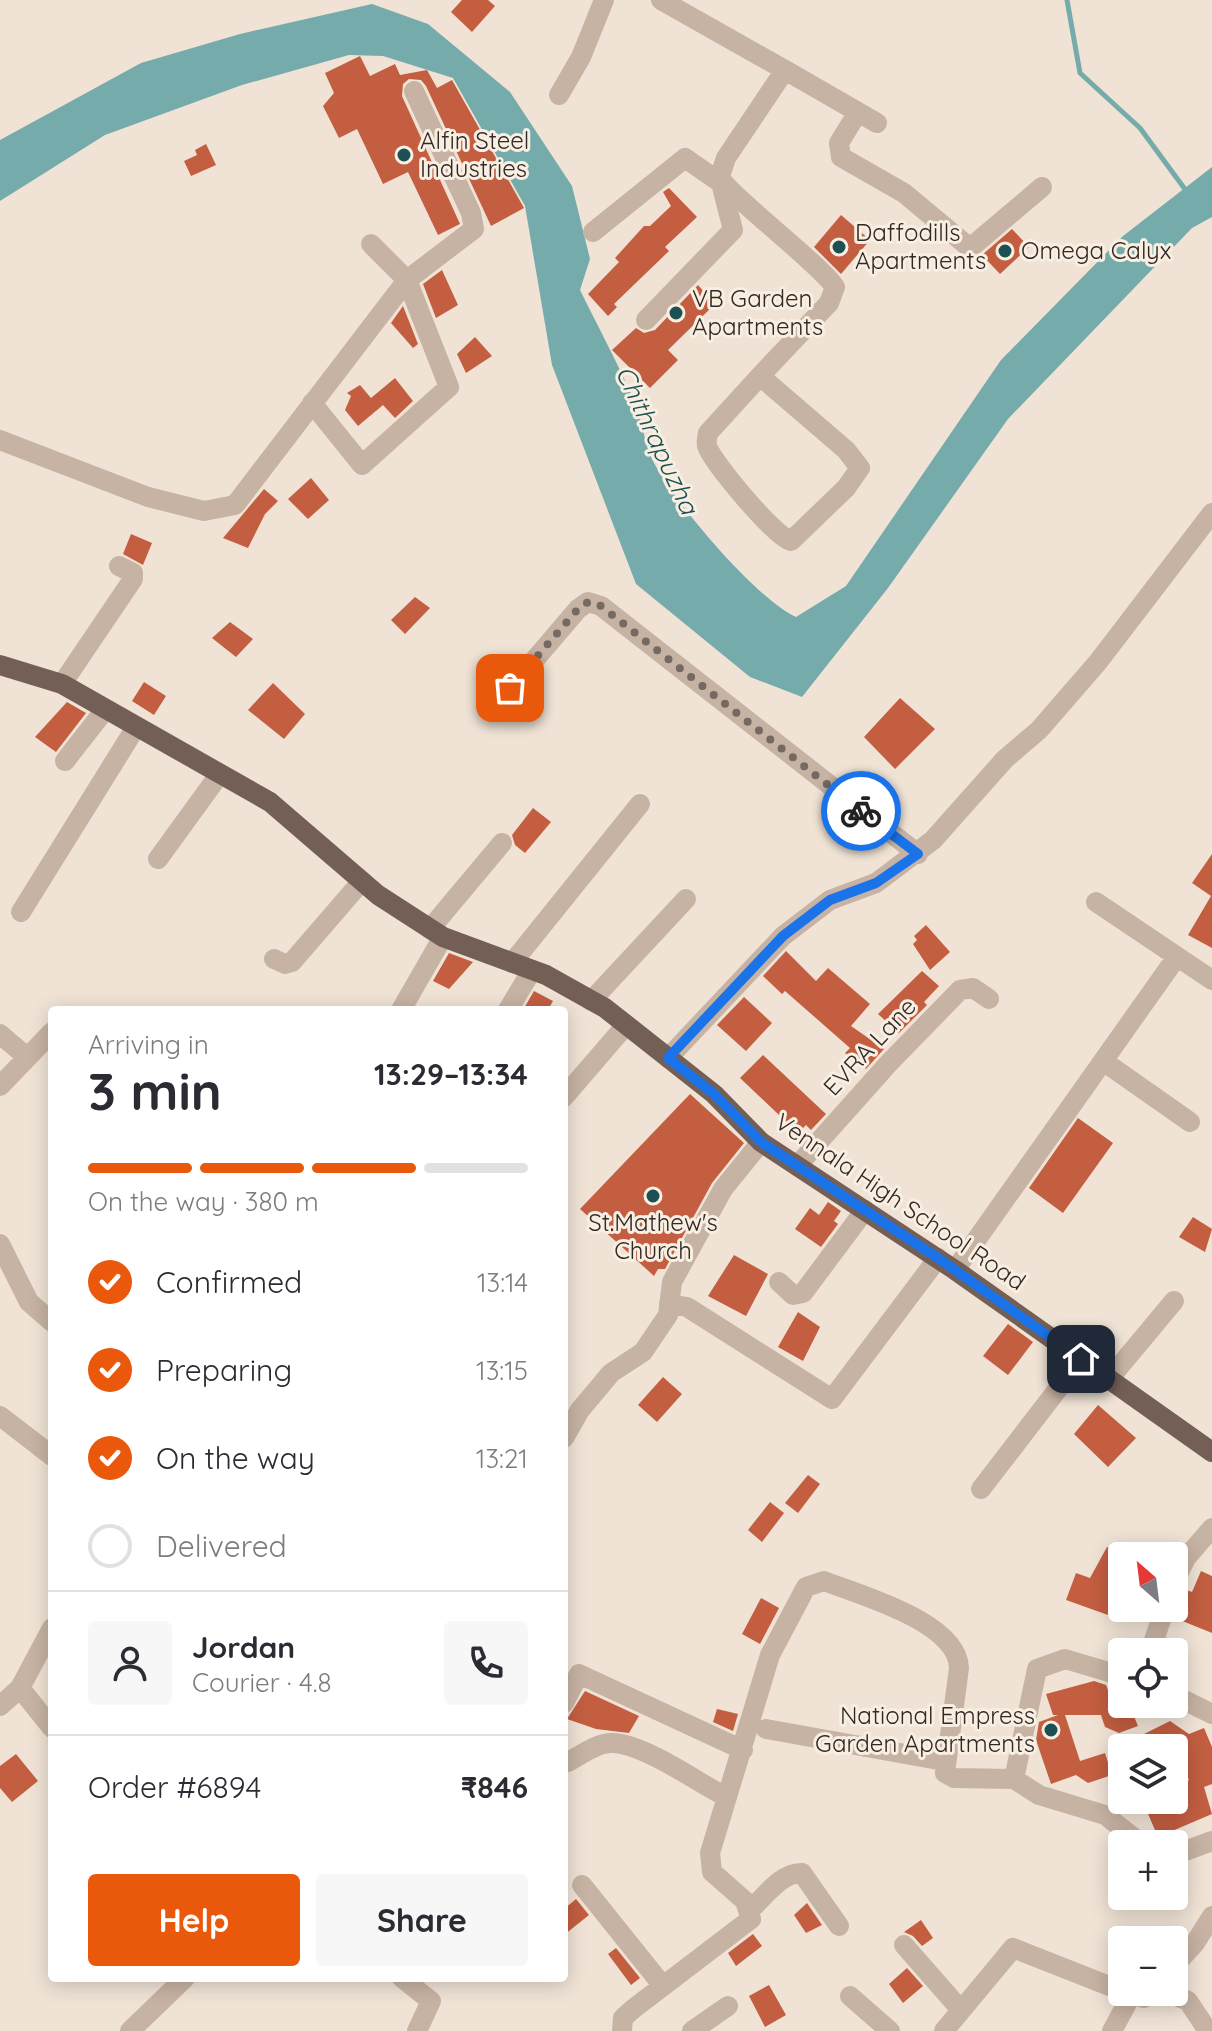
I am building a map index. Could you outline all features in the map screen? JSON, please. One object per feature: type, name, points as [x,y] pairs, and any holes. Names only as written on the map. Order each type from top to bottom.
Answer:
[{"type":"main road","name":"Vennala High School Road","points":[[0,665],[62,684],[104,711],[160,738],[270,802],[362,881],[437,933],[532,970],[591,1001],[714,1094],[761,1142],[946,1264],[1212,1452]]},
{"type":"street","points":[[559,95],[581,57],[604,0]]},
{"type":"street","points":[[661,0],[877,123]]},
{"type":"street","points":[[646,320],[733,230],[720,171],[785,70]]},
{"type":"street","points":[[0,440],[148,497],[204,511],[235,505],[407,280],[474,229],[471,213],[414,91]]},
{"type":"street","points":[[858,112],[839,143],[841,157],[904,193],[970,248],[1042,187]]},
{"type":"street","points":[[593,232],[685,158],[770,223],[835,287],[829,303],[760,376],[708,433],[707,445],[716,461],[777,532],[791,541],[846,488],[860,468],[846,450],[760,376]]},
{"type":"street","points":[[312,403],[362,465],[449,387],[407,280],[371,244]]},
{"type":"street","points":[[668,1058],[783,936],[830,900],[876,883],[918,854],[1005,759],[1039,730],[1098,662],[1212,513]]},
{"type":"street","points":[[62,684],[133,579],[133,573],[119,566]]},
{"type":"street","points":[[496,705],[578,609],[588,602],[601,606],[918,854]]},
{"type":"street","points":[[65,761],[104,711]]},
{"type":"street","points":[[21,912],[136,727]]},
{"type":"street","points":[[158,859],[219,775]]},
{"type":"street","points":[[512,963],[640,804]]},
{"type":"street","points":[[403,1006],[437,933],[502,843]]},
{"type":"street","points":[[274,959],[285,964],[292,962],[362,881]]},
{"type":"street","points":[[591,1001],[686,899]]},
{"type":"street","points":[[1096,902],[1212,980]]},
{"type":"street","points":[[669,1304],[687,1307],[832,1399],[946,1264],[1103,1061],[1176,958]]},
{"type":"street","points":[[510,1006],[532,970]]},
{"type":"street","name":"EVRA Lane","points":[[797,1166],[888,1064],[960,990],[973,988],[989,999]]},
{"type":"street","points":[[568,1092],[626,1025]]},
{"type":"street","points":[[0,1034],[27,1057]]},
{"type":"street","points":[[0,1086],[48,1036]]},
{"type":"street","points":[[1103,1061],[1190,1122]]},
{"type":"street","points":[[572,1406],[611,1373],[643,1352],[668,1315],[672,1282],[723,1189],[761,1142]]},
{"type":"street","points":[[779,1282],[793,1295],[803,1293],[865,1210]]},
{"type":"street","points":[[0,1244],[29,1302],[48,1319]]},
{"type":"street","points":[[1109,1379],[1174,1301]]},
{"type":"street","points":[[981,1489],[1081,1359]]},
{"type":"street","points":[[0,1416],[48,1453]]},
{"type":"street","points":[[1188,1556],[1212,1528]]},
{"type":"street","points":[[751,1909],[723,1883],[708,1863],[770,1655],[806,1587],[824,1581],[923,1622],[952,1644],[959,1657],[959,1668],[944,1761],[945,1773],[954,1778],[1014,1779],[1039,1795],[1105,1815],[1124,1830]]},
{"type":"street","points":[[48,1634],[7,1695],[48,1725]]},
{"type":"street","points":[[1014,1779],[1037,1669],[1065,1659],[1108,1672]]},
{"type":"street","points":[[568,1695],[579,1674],[743,1750]]},
{"type":"street","points":[[1188,1702],[1212,1714]]},
{"type":"street","points":[[766,1729],[944,1761]]},
{"type":"street","points":[[568,1762],[613,1742],[640,1751],[726,1797]]},
{"type":"street","points":[[1188,1850],[1212,1841]]},
{"type":"street","points":[[622,2031],[623,2018],[742,1927],[751,1919],[751,1909],[792,1872],[802,1873],[839,1926]]},
{"type":"street","points":[[582,1885],[663,1986]]},
{"type":"street","points":[[1188,1951],[1212,1916]]},
{"type":"street","points":[[904,1945],[960,2009]]},
{"type":"street","points":[[944,2031],[1013,1948],[1108,1983]]},
{"type":"street","points":[[130,2031],[181,1982]]},
{"type":"street","points":[[407,1982],[431,2001],[417,2031]]},
{"type":"street","points":[[850,1996],[890,2031]]},
{"type":"street","points":[[1188,2001],[1208,2031]]},
{"type":"street","points":[[692,2031],[728,2006]]},
{"type":"street","points":[[1112,2031],[1125,2006]]},
{"type":"water","points":[[372,4],[428,24],[510,92],[572,186],[590,259],[580,290],[634,401],[652,459],[677,498],[716,547],[759,590],[796,617],[846,586],[1001,360],[1123,236],[1212,167],[1212,217],[1192,228],[1008,419],[888,588],[802,697],[750,677],[636,584],[552,365],[525,206],[453,78],[383,56],[349,55],[242,85],[105,135],[0,201],[0,140],[141,63],[240,34]]},
{"type":"building","points":[[462,0],[488,0],[495,6],[472,32],[451,12]]},
{"type":"building","name":"Alfin Steel Industries","points":[[360,56],[370,76],[395,64],[400,75],[427,70],[437,88],[452,80],[524,208],[491,226],[426,86],[421,80],[409,79],[403,84],[402,96],[460,224],[438,235],[408,172],[383,184],[357,129],[339,138],[323,106],[334,93],[325,73]]},
{"type":"building","points":[[206,144],[216,165],[191,176],[184,161],[197,155],[195,150]]},
{"type":"building","points":[[669,188],[697,217],[665,247],[669,251],[614,304],[617,307],[608,316],[588,294],[619,262],[615,258],[644,226],[650,226],[671,206],[663,192]]},
{"type":"building","name":"Daffodills Apartments","points":[[841,215],[870,240],[841,274],[814,247]]},
{"type":"building","name":"Omega Calyx","points":[[1012,229],[1029,247],[1000,274],[982,255]]},
{"type":"building","points":[[442,270],[458,305],[436,318],[423,284]]},
{"type":"building","points":[[698,285],[715,304],[668,350],[678,360],[650,388],[612,350],[636,328],[644,333],[655,330]]},
{"type":"building","points":[[403,306],[418,344],[413,348],[391,323]]},
{"type":"building","points":[[475,337],[492,356],[466,373],[457,354]]},
{"type":"building","points":[[395,378],[413,401],[395,418],[383,405],[358,426],[345,410],[351,396],[347,393],[360,385],[371,398]]},
{"type":"building","points":[[311,478],[329,500],[308,519],[288,499]]},
{"type":"building","points":[[264,489],[278,501],[265,514],[248,548],[223,538]]},
{"type":"building","points":[[131,534],[152,543],[143,565],[123,554]]},
{"type":"building","points":[[415,597],[430,608],[405,634],[391,620]]},
{"type":"building","points":[[230,622],[253,639],[236,657],[212,638]]},
{"type":"building","points":[[144,682],[166,696],[154,715],[132,701]]},
{"type":"building","points":[[273,683],[305,714],[284,739],[248,710]]},
{"type":"building","points":[[900,698],[935,729],[895,769],[864,737]]},
{"type":"building","points":[[67,702],[86,713],[56,752],[35,737]]},
{"type":"building","points":[[533,808],[551,822],[525,853],[515,845],[512,835]]},
{"type":"building","points":[[1212,854],[1212,948],[1188,935],[1211,896],[1192,883]]},
{"type":"building","points":[[926,925],[950,952],[930,970],[913,944],[917,940],[914,936]]},
{"type":"building","points":[[786,951],[816,981],[828,968],[870,1004],[851,1026],[884,1049],[866,1069],[845,1053],[850,1048],[785,991],[782,994],[763,976]]},
{"type":"building","points":[[449,953],[473,962],[449,989],[433,981]]},
{"type":"building","points":[[922,971],[939,986],[924,1002],[927,1005],[899,1033],[878,1014]]},
{"type":"building","points":[[534,991],[553,1001],[550,1006],[525,1006]]},
{"type":"building","points":[[744,997],[772,1023],[746,1051],[717,1025]]},
{"type":"building","points":[[763,1055],[826,1114],[811,1130],[806,1125],[798,1133],[740,1078]]},
{"type":"building","name":"St.Mathew's Church","points":[[690,1094],[744,1143],[712,1183],[665,1269],[658,1269],[654,1276],[580,1209]]},
{"type":"building","points":[[1078,1118],[1113,1143],[1063,1213],[1029,1188]]},
{"type":"building","points":[[828,1202],[841,1211],[834,1221],[838,1224],[821,1247],[795,1229],[810,1208],[819,1215]]},
{"type":"building","points":[[1193,1217],[1212,1229],[1205,1252],[1179,1237]]},
{"type":"building","points":[[734,1255],[768,1274],[746,1316],[708,1296]]},
{"type":"building","points":[[798,1312],[820,1327],[803,1361],[778,1347]]},
{"type":"building","points":[[1008,1324],[1033,1342],[1008,1375],[983,1356]]},
{"type":"building","points":[[663,1377],[682,1394],[657,1422],[638,1405]]},
{"type":"building","points":[[1098,1405],[1136,1438],[1108,1467],[1074,1434]]},
{"type":"building","points":[[808,1475],[820,1484],[798,1513],[785,1503]]},
{"type":"building","points":[[770,1502],[784,1513],[762,1542],[748,1530]]},
{"type":"building","points":[[1108,1547],[1108,1615],[1066,1600],[1076,1573],[1090,1578]]},
{"type":"building","points":[[1201,1571],[1212,1576],[1212,1633],[1185,1622],[1188,1622],[1188,1590],[1192,1592]]},
{"type":"building","points":[[761,1598],[779,1608],[760,1644],[742,1634]]},
{"type":"building","name":"National Empress Garden Apartments","points":[[1094,1681],[1106,1685],[1108,1690],[1108,1718],[1135,1718],[1138,1726],[1119,1733],[1105,1727],[1101,1715],[1065,1715],[1080,1761],[1105,1753],[1108,1776],[1088,1783],[1076,1775],[1051,1784],[1036,1740],[1039,1722],[1058,1715],[1053,1715],[1046,1694]]},
{"type":"building","points":[[585,1691],[639,1716],[629,1733],[596,1729],[568,1717]]},
{"type":"building","points":[[717,1709],[738,1714],[733,1731],[713,1722]]},
{"type":"building","points":[[1170,1721],[1189,1734],[1204,1728],[1212,1747],[1212,1784],[1204,1787],[1212,1814],[1174,1830],[1155,1830],[1148,1814],[1188,1814],[1188,1734],[1144,1734]]},
{"type":"building","points":[[16,1754],[38,1781],[12,1802],[0,1788],[0,1766]]},
{"type":"building","points":[[576,1899],[589,1915],[568,1932],[568,1906]]},
{"type":"building","points":[[807,1903],[822,1925],[806,1933],[794,1915]]},
{"type":"building","points":[[921,1920],[933,1938],[922,1946],[904,1932]]},
{"type":"building","points":[[753,1934],[762,1946],[736,1966],[728,1953]]},
{"type":"building","points":[[616,1948],[640,1978],[631,1985],[608,1954]]},
{"type":"building","points":[[907,1968],[923,1986],[903,2003],[889,1984]]},
{"type":"building","points":[[769,1985],[786,2015],[765,2027],[749,1996]]},
{"type":"waterway","points":[[1067,0],[1080,73],[1140,128],[1187,192]]},
{"type":"way so far","points":[[510,688],[578,609],[588,602],[601,606],[861,811]]},
{"type":"place","name":"Alfin Steel Industries","points":[[404,155]]},
{"type":"place","name":"Daffodills Apartments","points":[[839,247]]},
{"type":"place","name":"Omega Calyx","points":[[1005,251]]},
{"type":"place","name":"VB Garden Apartments","points":[[676,313]]},
{"type":"place","name":"St.Mathew's Church","points":[[653,1196]]},
{"type":"place","name":"National Empress Garden Apartments","points":[[1051,1730]]},
{"type":"route","points":[[861,811],[918,854],[876,883],[830,900],[783,936],[668,1058],[714,1094],[761,1142],[938,1258],[1081,1359]]},
{"type":"water label","name":"Chithrapuzha","points":[[657,440]]}]
